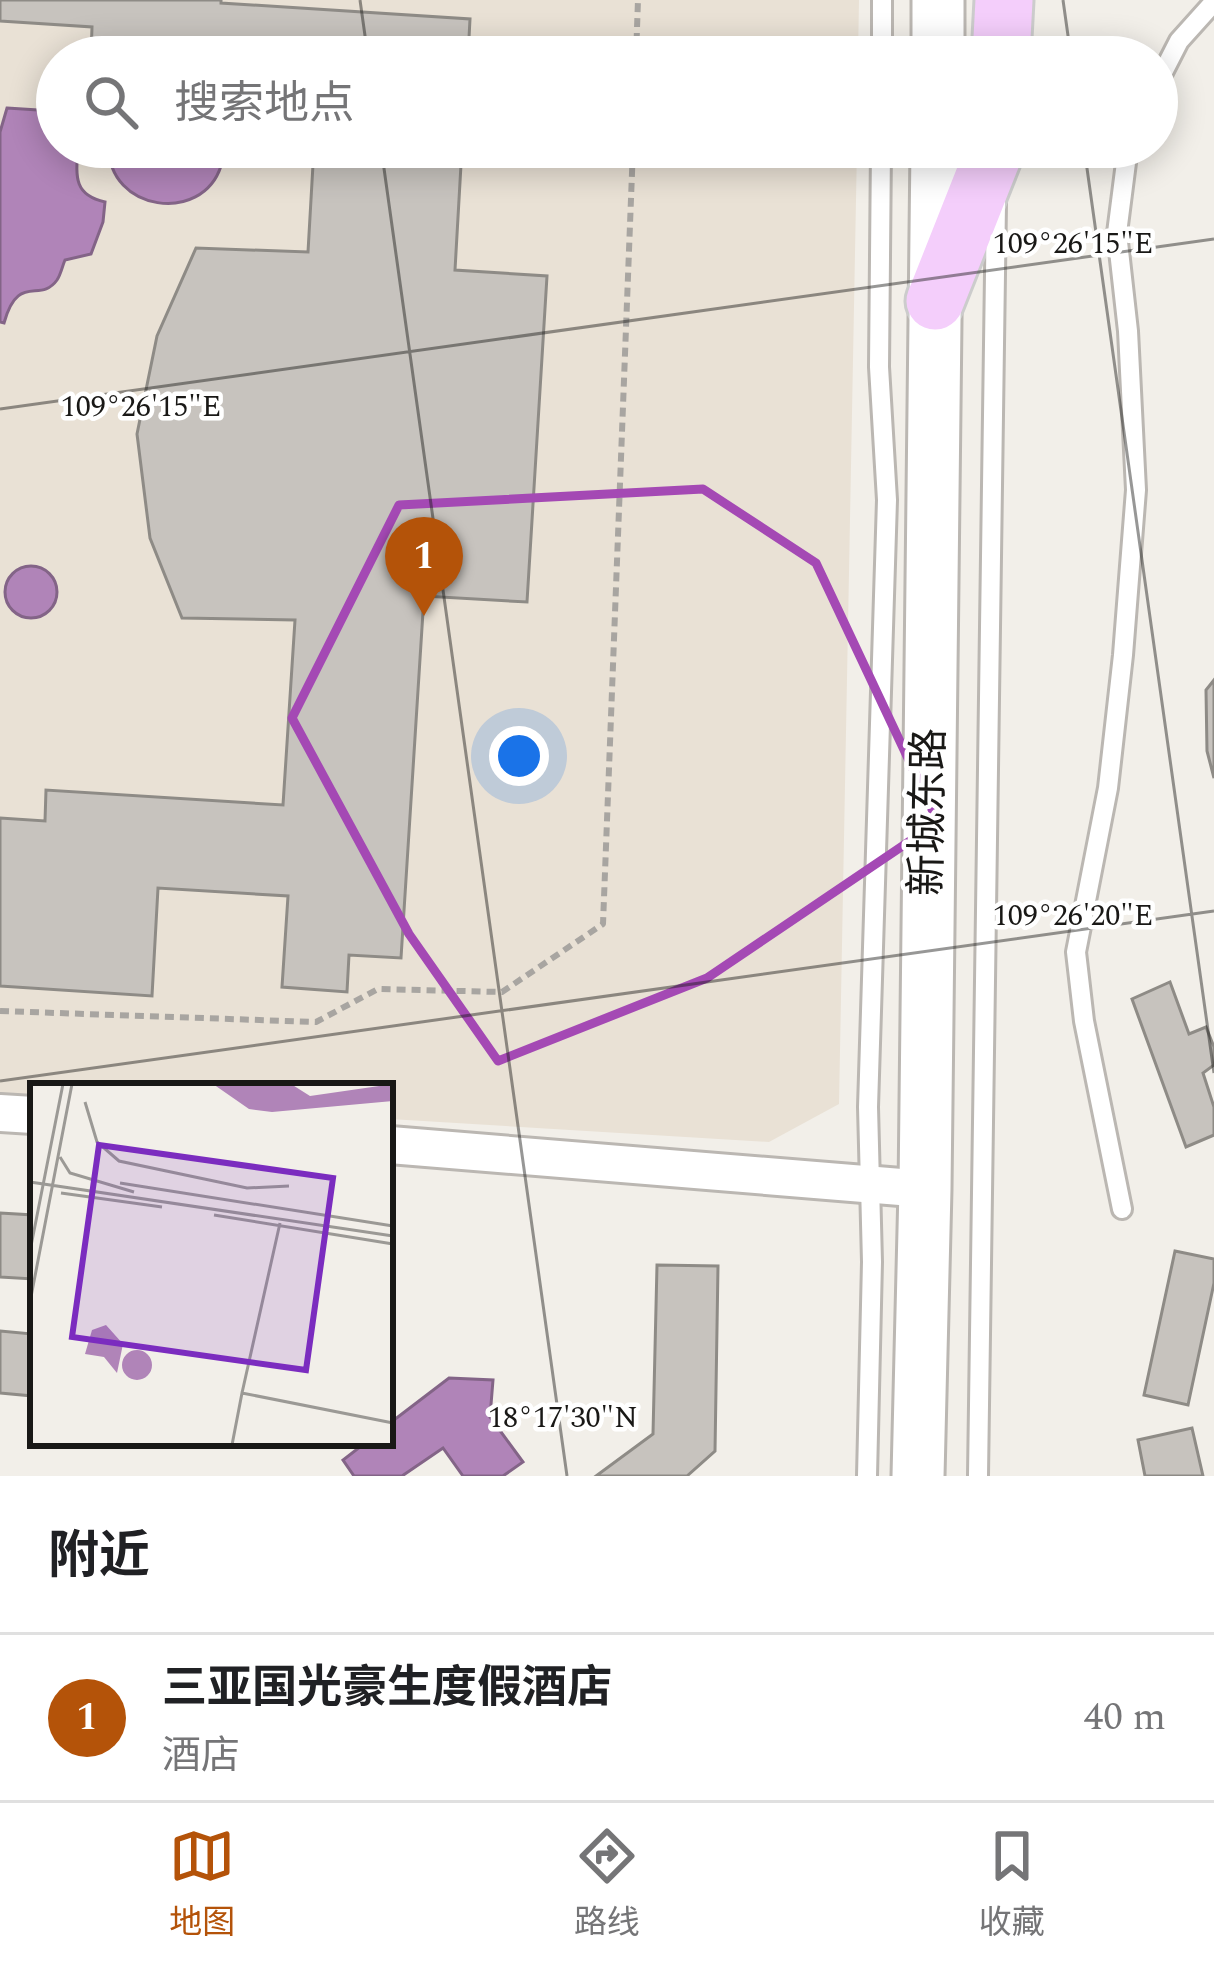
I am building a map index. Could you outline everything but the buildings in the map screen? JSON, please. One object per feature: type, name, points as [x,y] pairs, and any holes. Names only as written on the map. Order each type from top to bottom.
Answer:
[{"type":"main road","points":[[938,0],[938,36]]},
{"type":"main road","points":[[1002,36],[1004,0]]},
{"type":"main road","name":"新城东路","points":[[918,1476],[937,168]]},
{"type":"main road","points":[[935,301],[988,168]]},
{"type":"street","points":[[0,1113],[30,1115]]},
{"type":"street","points":[[393,1145],[925,1189]]},
{"type":"lane","points":[[882,0],[882,36]]},
{"type":"lane","points":[[1178,43],[1214,2]]},
{"type":"lane","points":[[867,1476],[872,1262],[868,1107],[886,500],[879,367],[881,168]]},
{"type":"lane","points":[[978,1476],[996,168]]},
{"type":"lane","points":[[1122,1209],[1084,1021],[1076,952],[1108,788],[1136,490],[1118,232],[1126,168]]},
{"type":"path","points":[[637,36],[638,0]]},
{"type":"path","points":[[0,1012],[316,1022],[378,989],[502,992],[603,925],[632,168]]},
{"type":"highlighted area","points":[[703,489],[816,563],[938,822],[707,978],[498,1061],[409,934],[292,718],[399,505]]},
{"type":"shaded area","points":[[0,0],[859,0],[858,36],[36,36],[36,168],[857,168],[839,1104],[769,1142],[393,1119],[393,1083],[30,1083],[30,1097],[0,1095]]},
{"type":"shaded area","points":[[7,108],[36,110],[36,168],[77,168],[82,189],[105,202],[91,254],[65,260],[50,287],[22,293],[4,323],[0,322],[0,132]]},
{"type":"shaded area","points":[[220,168],[211,185],[177,203],[139,197],[113,169]]},
{"type":"shaded area","points":[[31,566],[49,574],[57,592],[49,610],[31,618],[13,610],[5,592],[13,574]]},
{"type":"shaded area","points":[[449,1378],[493,1380],[490,1417],[523,1462],[503,1476],[463,1476],[443,1448],[402,1476],[354,1476],[343,1460],[361,1446],[393,1446],[393,1421]]},
{"type":"place","name":"三亚国光豪生度假酒店","points":[[424,616]]}]
